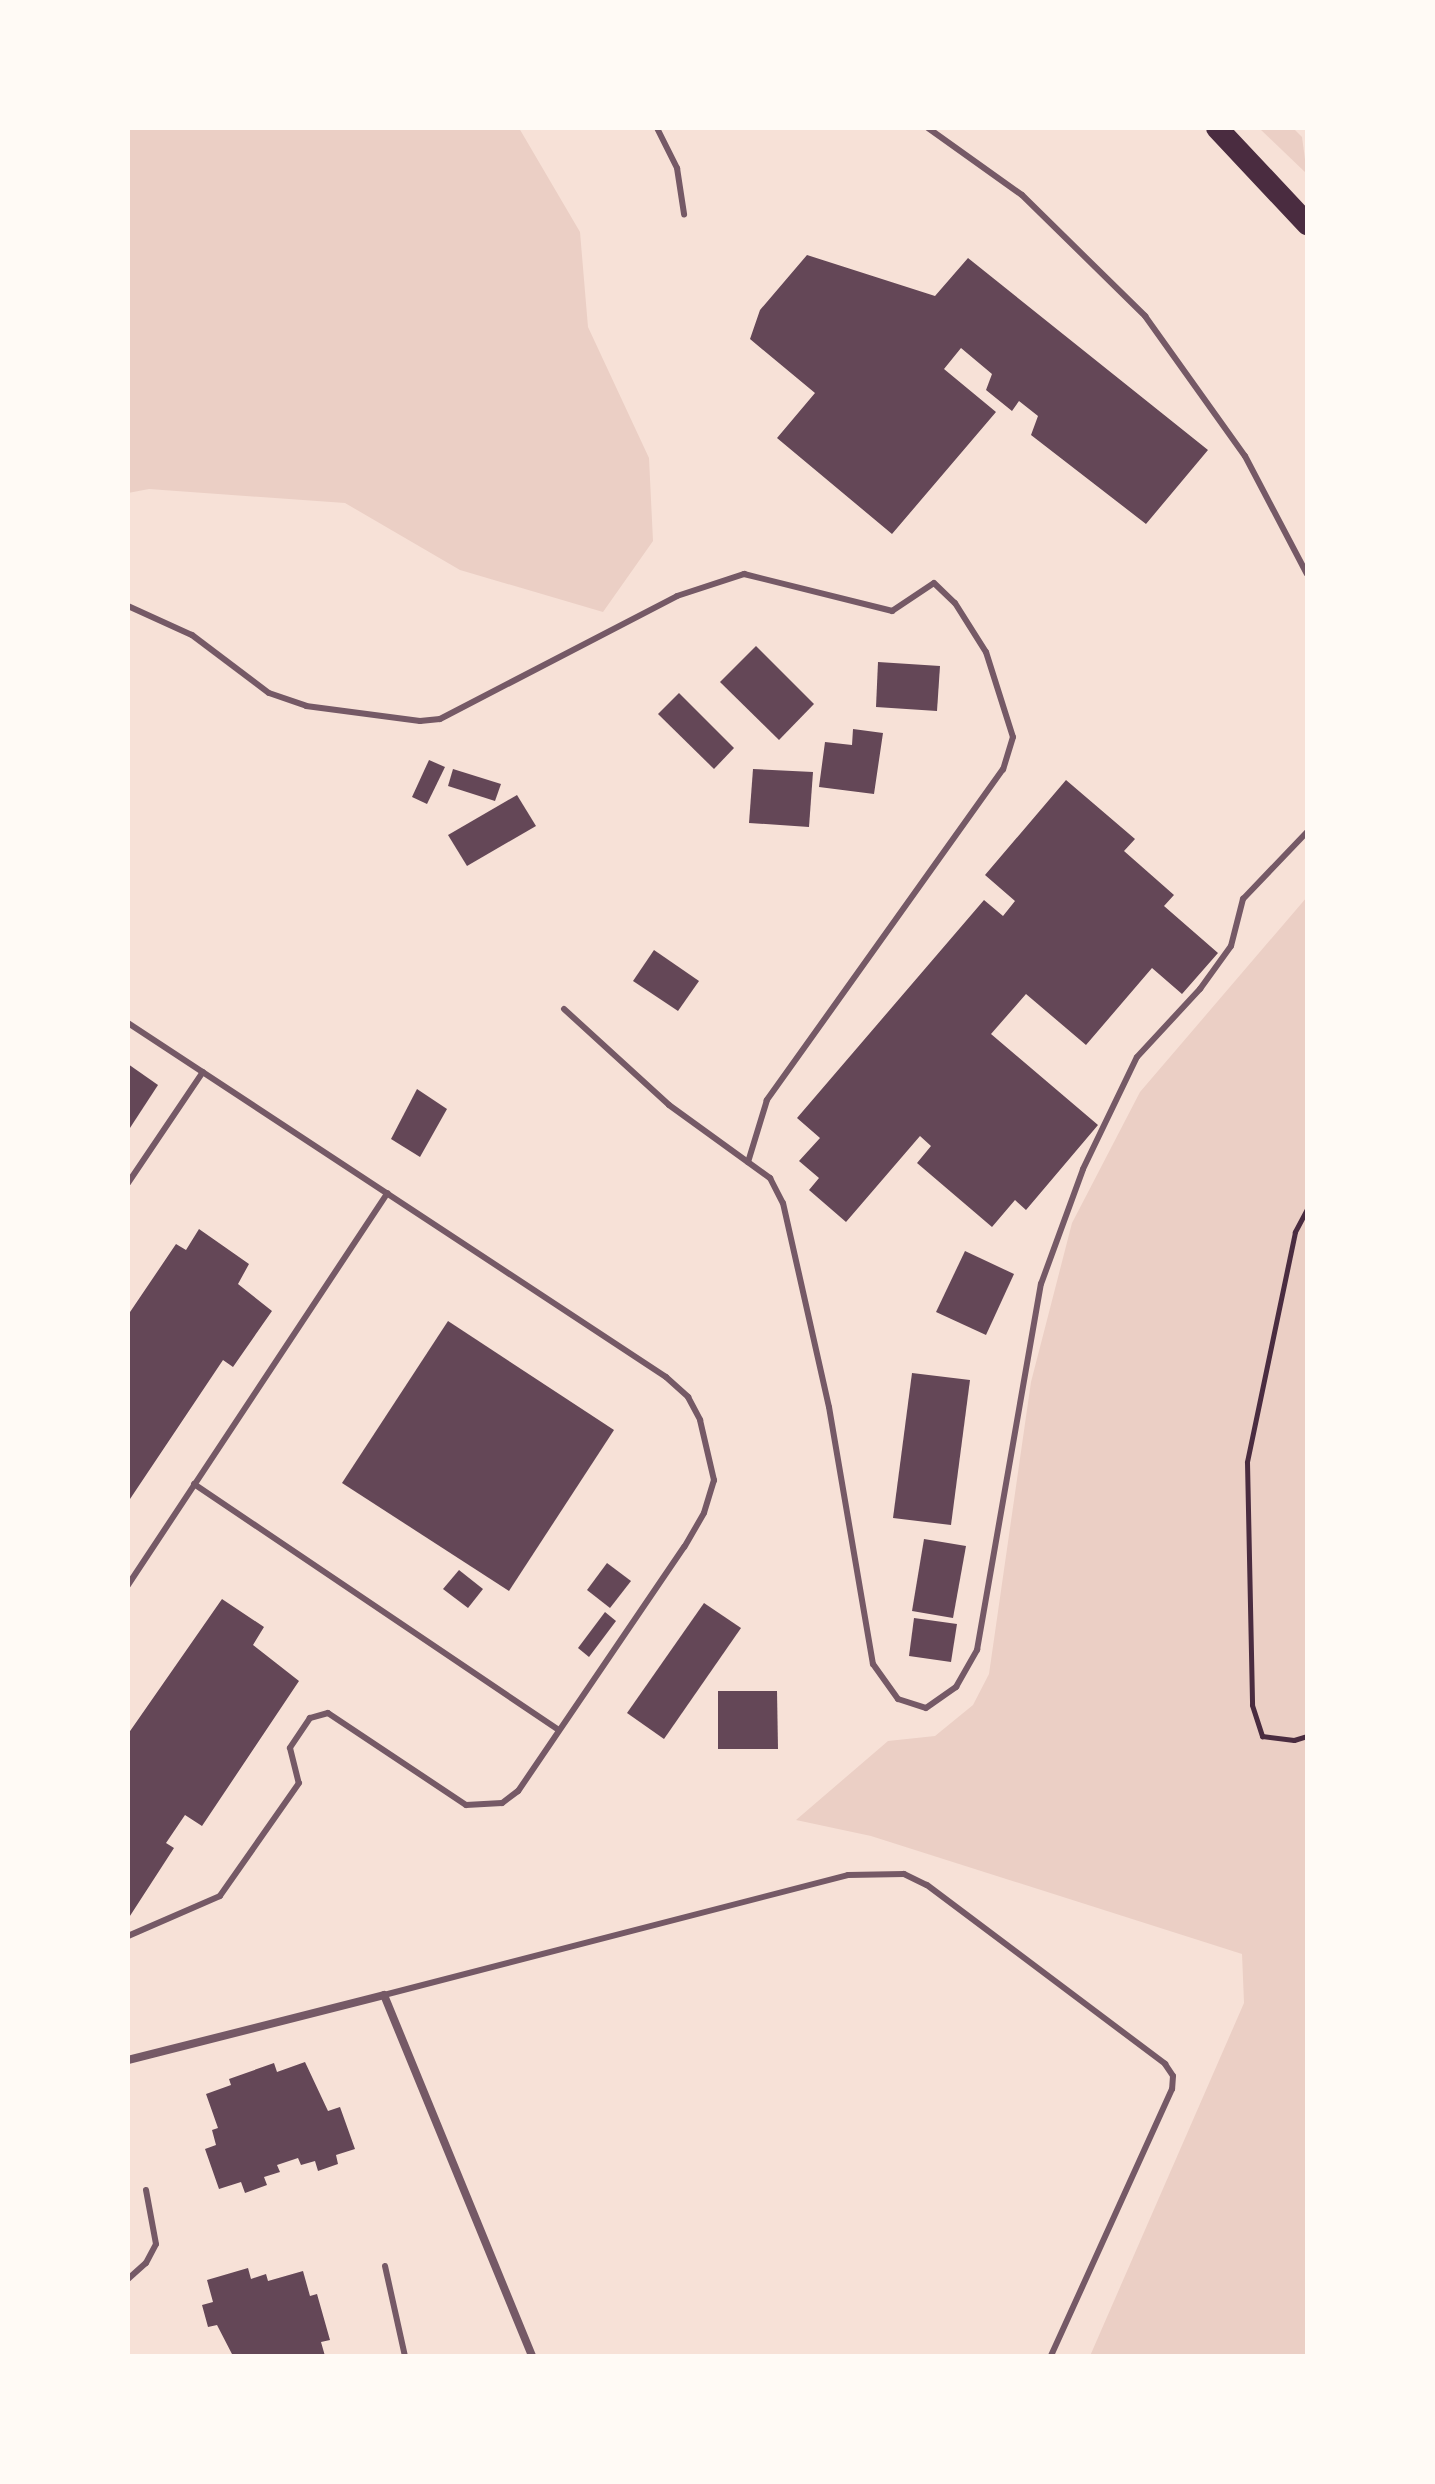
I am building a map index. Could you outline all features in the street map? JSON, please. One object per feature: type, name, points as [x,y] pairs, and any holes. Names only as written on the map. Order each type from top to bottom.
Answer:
[{"type":"highway","points":[[1217,128],[1307,224]]},
{"type":"street","points":[[128,2060],[384,1995],[532,2356]]},
{"type":"lane","points":[[657,128],[677,168],[684,214]]},
{"type":"lane","points":[[928,128],[1022,195],[1145,316],[1245,456],[1307,574]]},
{"type":"lane","points":[[128,606],[192,635],[269,693],[306,706],[420,721],[440,719],[677,596],[744,574],[892,611],[934,583],[955,603],[986,652],[1013,737],[1003,769],[767,1100],[748,1162]]},
{"type":"lane","points":[[564,1009],[669,1105],[770,1178],[783,1203],[829,1407],[873,1664],[898,1699],[926,1708],[956,1687],[977,1650],[1041,1284],[1083,1169],[1137,1057],[1200,989],[1231,946],[1243,899],[1307,832]]},
{"type":"lane","points":[[128,1023],[666,1377],[688,1397],[711,1451],[714,1480],[704,1513],[518,1791],[502,1803],[466,1805],[328,1713],[310,1718],[290,1748],[299,1783],[220,1896],[128,1936]]},
{"type":"lane","points":[[128,1183],[203,1072]]},
{"type":"lane","points":[[128,1585],[387,1193]]},
{"type":"lane","points":[[194,1484],[559,1730]]},
{"type":"lane","points":[[384,1995],[848,1875],[894,1873],[927,1885],[1165,2064],[1173,2076],[1172,2089],[1051,2356]]},
{"type":"lane","points":[[128,2279],[146,2263],[156,2244],[146,2190]]},
{"type":"lane","points":[[385,2266],[405,2356]]},
{"type":"path","points":[[1307,1209],[1295,1232],[1247,1462],[1252,1705],[1262,1736],[1294,1740],[1307,1736]]},
{"type":"shaded area","points":[[128,128],[519,128],[580,232],[588,327],[649,458],[653,541],[603,612],[460,570],[345,503],[149,489],[128,493]]},
{"type":"shaded area","points":[[1259,128],[1293,128],[1302,137],[1307,174]]},
{"type":"shaded area","points":[[1307,897],[1307,2356],[1090,2356],[1244,2003],[1242,1954],[871,1836],[796,1820],[888,1741],[935,1736],[973,1705],[989,1674],[1031,1382],[1072,1223],[1140,1092]]},
{"type":"building","points":[[807,255],[935,296],[968,258],[1208,450],[1146,524],[1031,435],[1038,416],[1019,401],[1012,411],[986,390],[992,374],[961,348],[944,369],[996,412],[892,534],[777,438],[815,393],[750,339],[760,310]]},
{"type":"building","points":[[756,646],[814,704],[779,740],[720,682]]},
{"type":"building","points":[[878,662],[940,666],[937,711],[876,707]]},
{"type":"building","points":[[679,693],[734,748],[714,769],[658,714]]},
{"type":"building","points":[[853,729],[883,733],[874,794],[819,787],[825,742],[852,745]]},
{"type":"building","points":[[429,760],[445,767],[427,804],[412,797]]},
{"type":"building","points":[[453,769],[501,784],[495,801],[448,786]]},
{"type":"building","points":[[753,769],[813,772],[809,827],[749,823]]},
{"type":"building","points":[[1066,780],[1135,839],[1124,851],[1174,895],[1164,906],[1218,953],[1182,994],[1152,968],[1086,1045],[1026,994],[991,1034],[1098,1125],[1026,1210],[1015,1200],[992,1227],[917,1163],[931,1146],[920,1136],[846,1222],[809,1190],[819,1178],[799,1161],[820,1138],[797,1118],[984,900],[1003,916],[1015,901],[985,875]]},
{"type":"building","points":[[517,795],[536,826],[467,866],[448,835]]},
{"type":"building","points":[[654,950],[699,981],[678,1011],[633,981]]},
{"type":"building","points":[[128,1064],[158,1085],[128,1131]]},
{"type":"building","points":[[417,1089],[447,1109],[420,1157],[391,1139]]},
{"type":"building","points":[[199,1229],[249,1264],[238,1284],[272,1311],[233,1367],[223,1360],[128,1502],[128,1315],[176,1244],[186,1250]]},
{"type":"building","points":[[965,1251],[1014,1274],[986,1335],[936,1312]]},
{"type":"building","points":[[448,1321],[614,1430],[509,1591],[342,1483]]},
{"type":"building","points":[[912,1373],[970,1380],[951,1525],[893,1518]]},
{"type":"building","points":[[924,1539],[966,1546],[953,1618],[912,1611]]},
{"type":"building","points":[[607,1563],[631,1581],[610,1608],[587,1590]]},
{"type":"building","points":[[459,1570],[483,1589],[468,1608],[443,1589]]},
{"type":"building","points":[[222,1599],[264,1627],[253,1645],[299,1681],[202,1826],[185,1815],[166,1843],[174,1848],[128,1919],[128,1734]]},
{"type":"building","points":[[704,1603],[741,1628],[664,1739],[627,1713]]},
{"type":"building","points":[[605,1612],[616,1621],[589,1657],[578,1648]]},
{"type":"building","points":[[914,1618],[957,1624],[951,1662],[909,1656]]},
{"type":"building","points":[[718,1691],[777,1691],[778,1749],[718,1749]]},
{"type":"building","points":[[305,2062],[328,2111],[340,2107],[355,2149],[336,2155],[338,2164],[318,2171],[315,2161],[301,2165],[298,2158],[277,2165],[280,2172],[264,2177],[267,2185],[245,2193],[241,2182],[219,2189],[205,2149],[216,2145],[212,2130],[218,2128],[206,2094],[231,2085],[229,2079],[274,2063],[277,2072]]},
{"type":"building","points":[[248,2268],[251,2279],[266,2274],[268,2281],[303,2271],[310,2296],[317,2294],[330,2340],[321,2342],[325,2356],[233,2356],[217,2325],[208,2327],[202,2305],[213,2302],[207,2280]]}]
